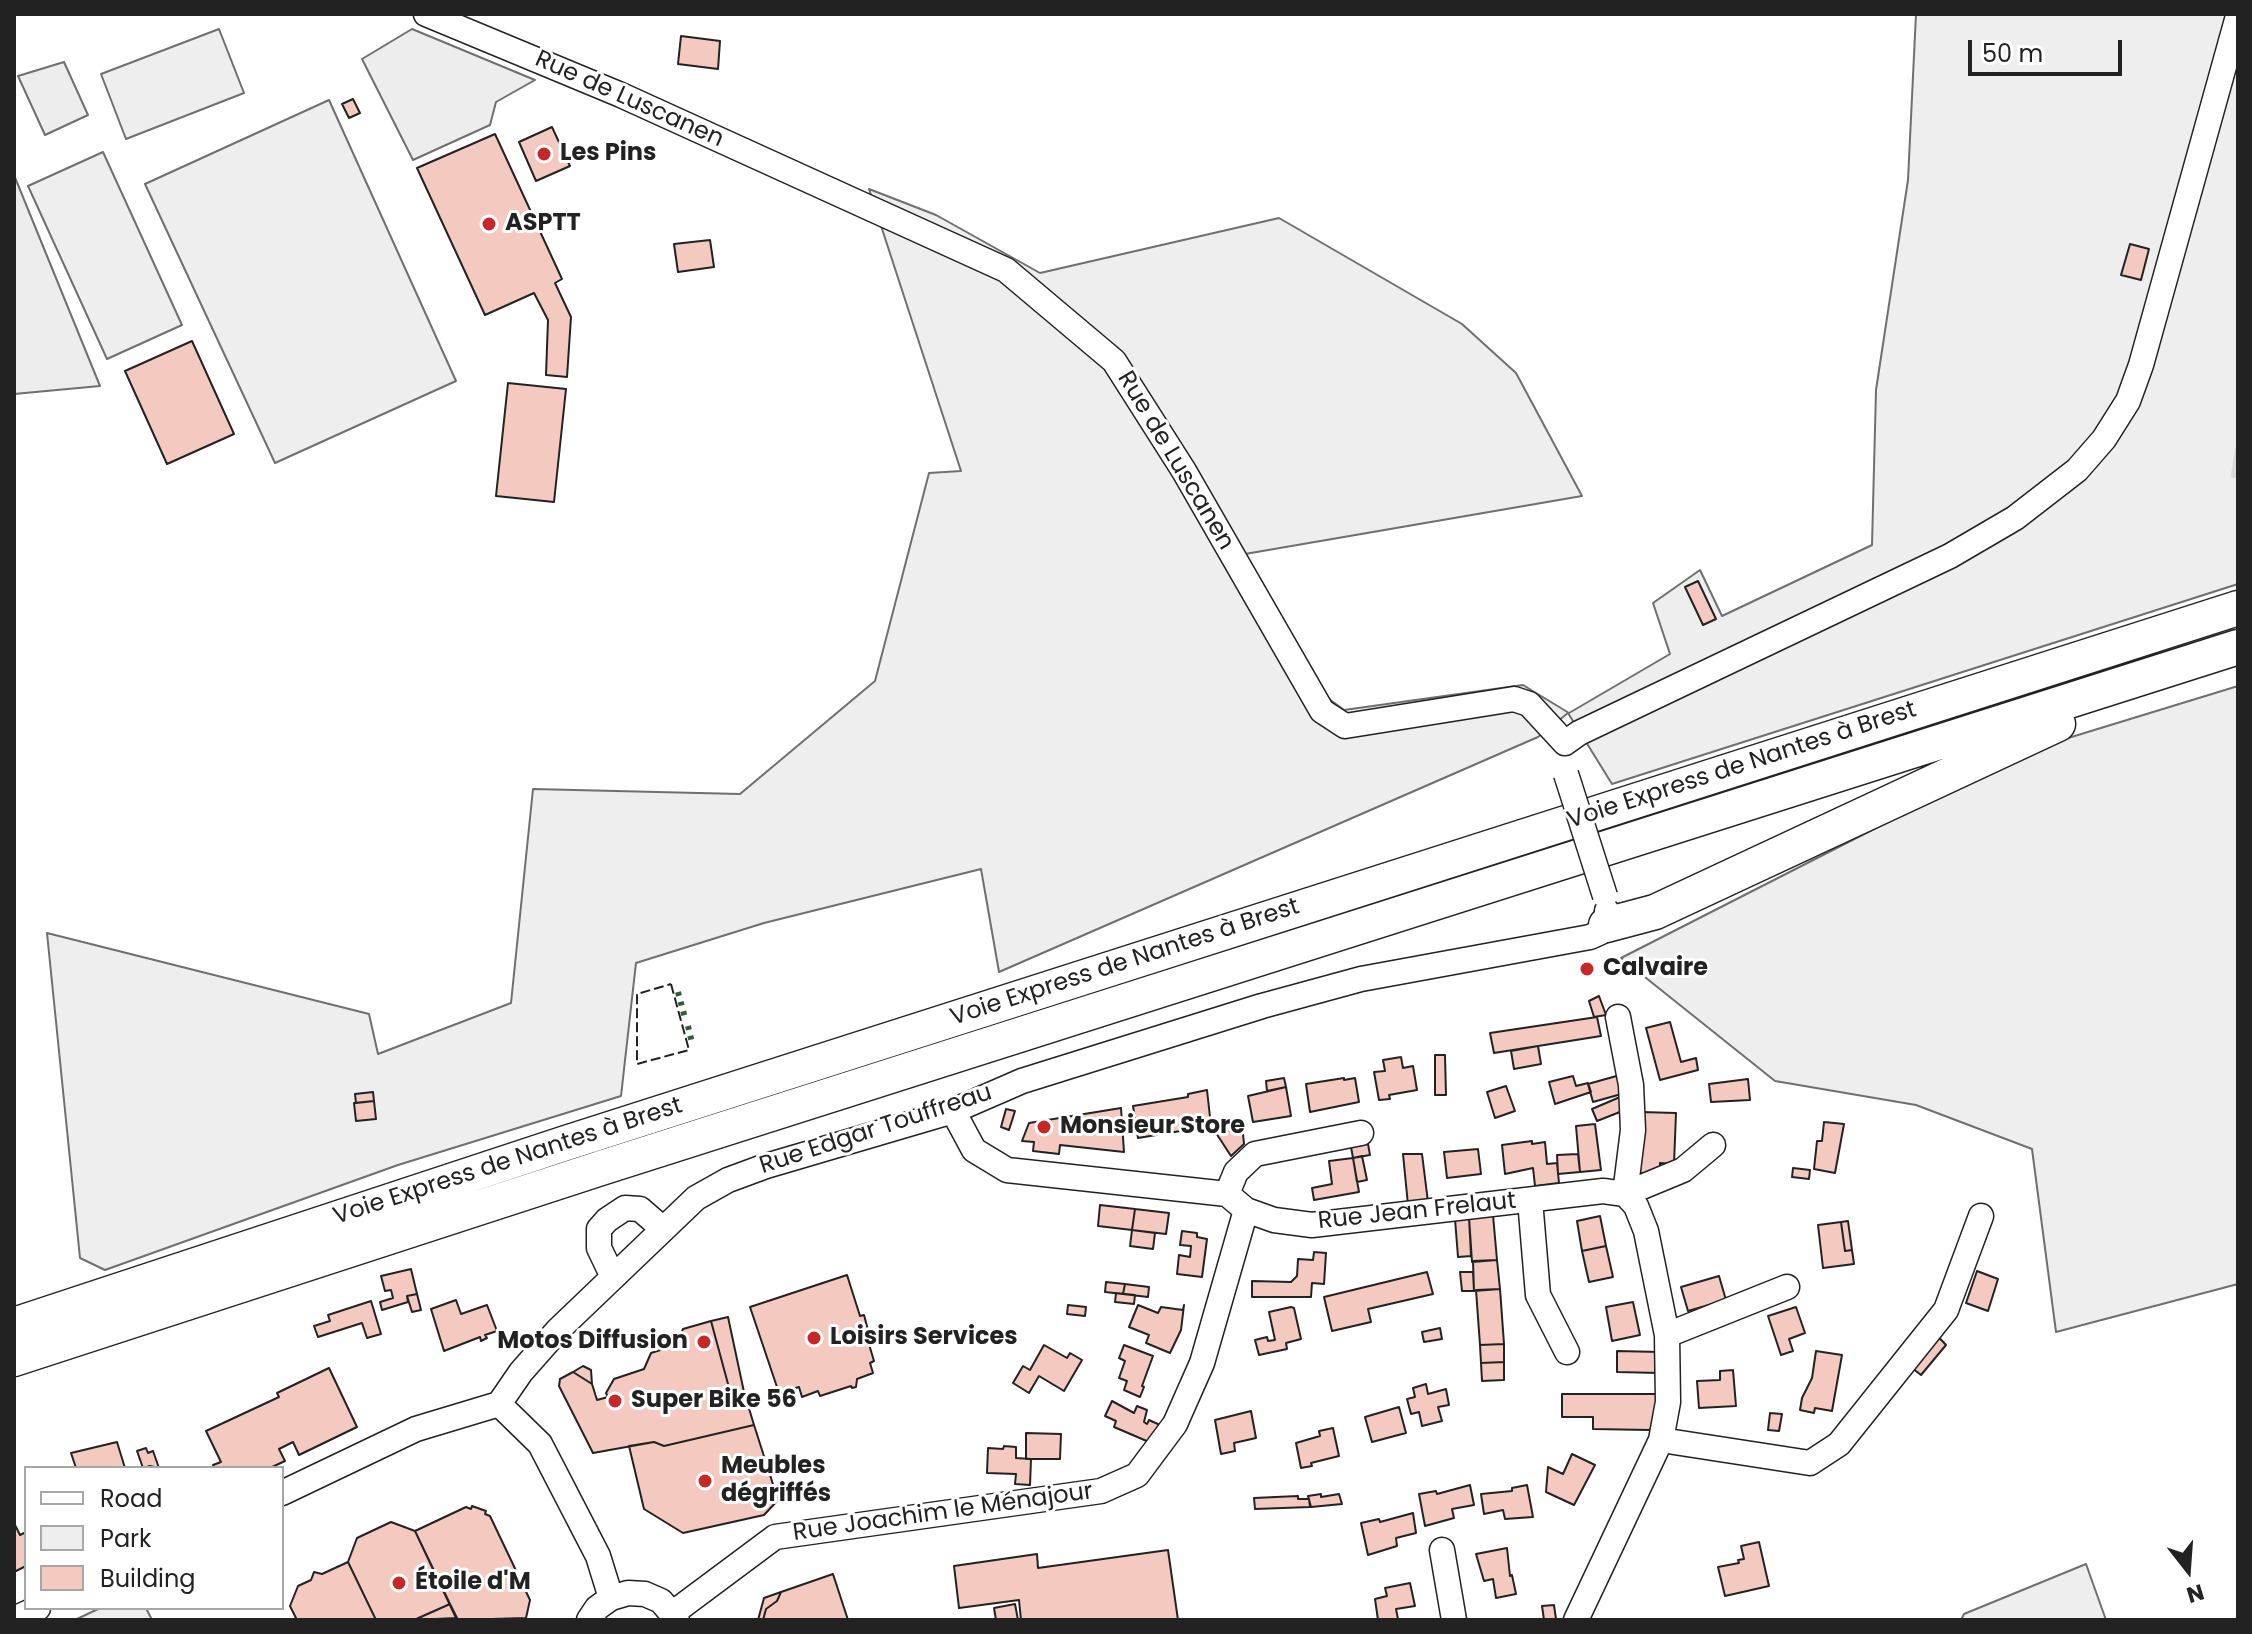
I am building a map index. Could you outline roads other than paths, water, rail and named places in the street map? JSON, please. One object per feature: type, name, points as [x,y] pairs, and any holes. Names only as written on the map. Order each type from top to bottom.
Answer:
[{"type":"highway","name":"Voie Express de Nantes à Brest","points":[[14,1325],[581,1138],[2238,608]]},
{"type":"highway","name":"Voie Express de Nantes à Brest","points":[[14,1359],[616,1163],[2238,647]]},
{"type":"highway","points":[[1605,910],[1655,912],[2053,726],[2156,689],[2191,663]]},
{"type":"street","name":"Rue de Luscanen","points":[[426,14],[621,95],[1006,270],[1114,361],[1184,471],[1322,711],[1345,726],[1514,699],[1529,704],[1565,743]]},
{"type":"street","points":[[1605,910],[1566,774],[1565,743],[1579,733],[1950,556],[2015,518],[2077,470],[2104,439],[2128,401],[2141,365],[2238,16]]},
{"type":"street","name":"Rue Edgar Touffreau","points":[[499,1404],[521,1372],[613,1277],[696,1198],[728,1180],[953,1111],[1022,1081],[1262,1006],[1361,979],[1590,937],[1601,932],[1605,910]]},
{"type":"street","points":[[1576,1620],[1661,1440],[1668,1402],[1667,1335],[1646,1231],[1636,1206],[1625,1194],[1633,1130],[1632,1100],[1618,1017]]},
{"type":"street","points":[[953,1111],[974,1150],[1007,1170],[1227,1194],[1236,1172],[1255,1154],[1361,1133]]},
{"type":"street","name":"Rue Jean Frelaut","points":[[1227,1194],[1246,1210],[1274,1220],[1312,1225],[1603,1191],[1625,1194],[1683,1170],[1713,1145]]},
{"type":"street","points":[[1530,1200],[1538,1295],[1567,1352]]},
{"type":"street","points":[[613,1277],[599,1248],[599,1229],[607,1220],[625,1208],[640,1209],[663,1229]]},
{"type":"street","name":"Rue Joachim le Ménajour","points":[[675,1616],[775,1537],[1101,1491],[1137,1475],[1175,1424],[1202,1363],[1246,1210]]},
{"type":"street","points":[[1661,1440],[1810,1463],[1839,1444],[1946,1310],[1981,1216]]},
{"type":"street","points":[[1667,1335],[1787,1287]]},
{"type":"street","points":[[284,1492],[416,1429],[499,1404],[540,1444],[598,1556],[611,1598]]},
{"type":"street","points":[[1442,1550],[1454,1620]]},
{"type":"street","points":[[589,1620],[597,1608],[611,1598],[628,1593],[645,1594],[661,1601],[675,1616]]},
{"type":"street","points":[[14,1619],[34,1610]]},
{"type":"waterway","points":[[2234,475],[2238,450]]},
{"type":"place","name":"Les Pins","points":[[544,154]]},
{"type":"place","name":"ASPTT","points":[[489,224]]},
{"type":"place","name":"Calvaire","points":[[1587,969]]},
{"type":"place","name":"Monsieur Store","points":[[1044,1127]]},
{"type":"place","name":"Loisirs Services","points":[[814,1338]]},
{"type":"place","name":"Motos Diffusion","points":[[704,1342]]},
{"type":"place","name":"Super Bike 56","points":[[615,1401]]},
{"type":"place","name":"Meubles dégriffés","points":[[705,1481]]},
{"type":"place","name":"Étoile d'M","points":[[399,1583]]}]
